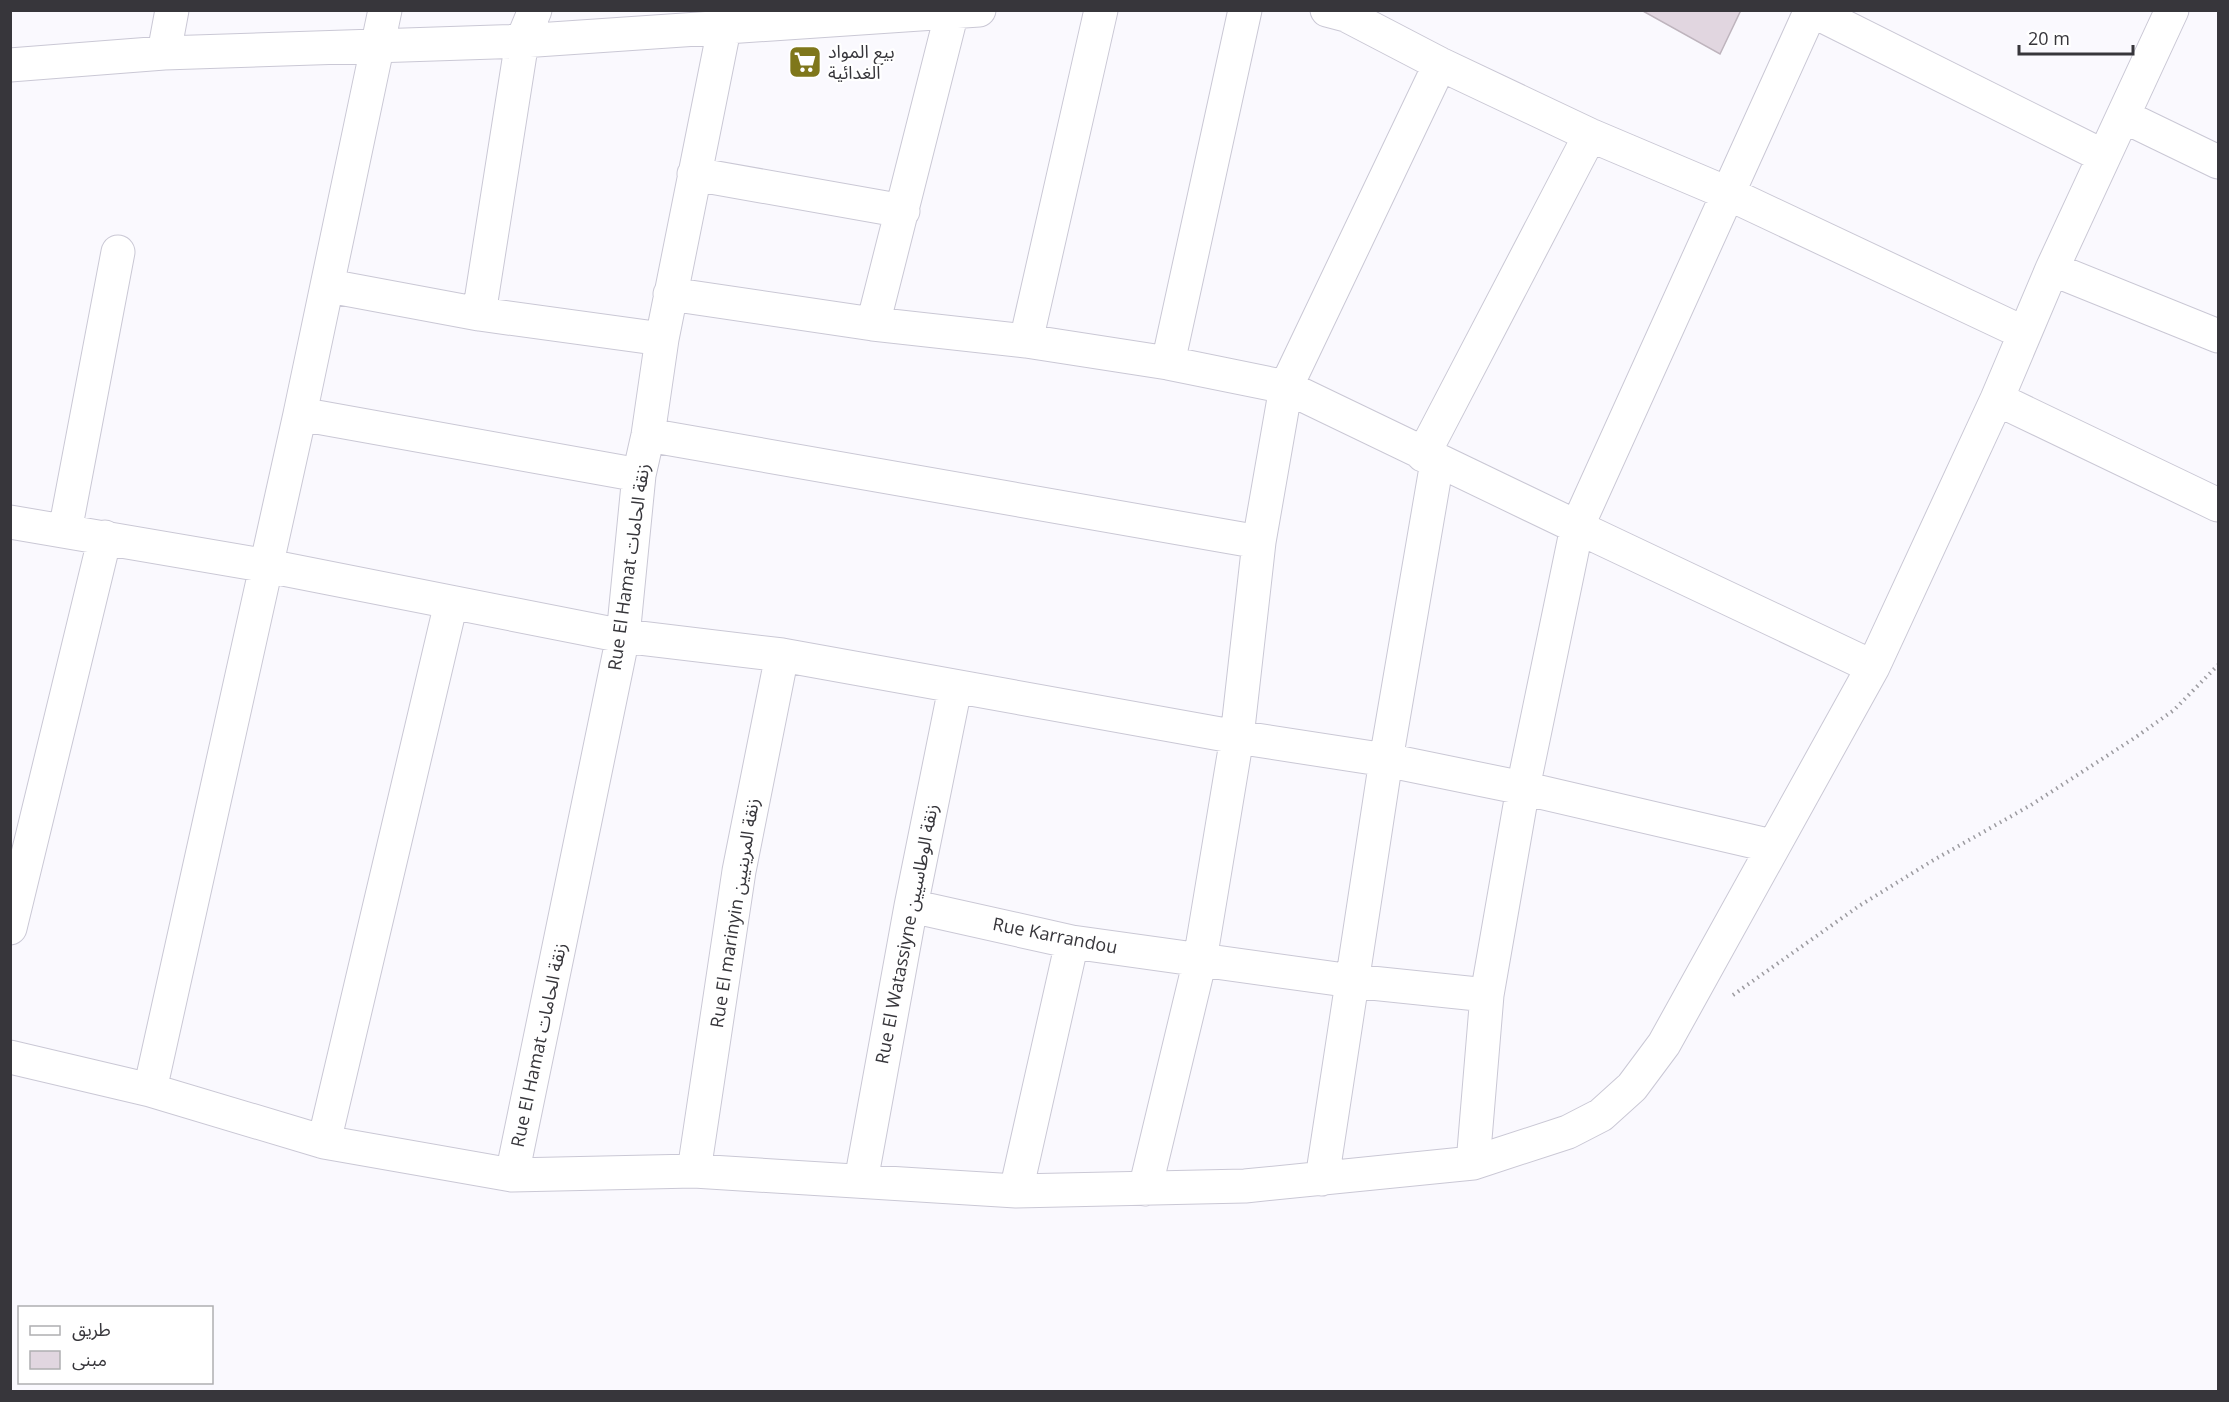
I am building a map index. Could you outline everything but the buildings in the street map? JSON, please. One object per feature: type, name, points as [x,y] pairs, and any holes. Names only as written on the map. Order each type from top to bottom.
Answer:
[{"type":"street","points":[[164,53],[172,10]]},
{"type":"street","points":[[150,1090],[330,286],[385,10]]},
{"type":"street","points":[[478,314],[522,41],[535,10]]},
{"type":"street","points":[[1026,341],[1101,10]]},
{"type":"street","points":[[1168,363],[1245,10]]},
{"type":"street","points":[[1473,1163],[1487,995],[1523,788],[1577,527],[1811,10],[2103,156]]},
{"type":"street","points":[[10,65],[164,53],[522,41],[728,20],[965,11],[903,211],[873,324]]},
{"type":"street","points":[[1339,12],[1440,64],[1590,135],[1727,193],[2024,333]]},
{"type":"street","points":[[10,1057],[150,1090],[324,1142],[512,1175],[694,1171],[1016,1191],[1245,1186],[1473,1163],[1568,1132],[1601,1115],[1632,1087],[1664,1044],[1873,667],[1997,399],[2052,269],[2123,116],[2160,14]]},
{"type":"street","name":"Rue El Hamat زنقة الحامات","points":[[512,1175],[623,636],[639,475],[648,435],[662,339],[694,174],[728,20]]},
{"type":"street","points":[[1145,1189],[1200,960],[1237,737],[1259,542],[1286,387],[1440,64]]},
{"type":"street","points":[[2123,116],[2218,162]]},
{"type":"street","points":[[1322,1179],[1430,458],[1590,135]]},
{"type":"street","points":[[694,174],[903,211]]},
{"type":"street","points":[[65,531],[118,252]]},
{"type":"street","points":[[2052,269],[2218,336]]},
{"type":"street","points":[[330,286],[478,314],[662,339]]},
{"type":"street","points":[[670,294],[873,324],[1026,341],[1168,363],[1286,387],[1430,458],[1873,667]]},
{"type":"street","points":[[1997,399],[2218,505]]},
{"type":"street","points":[[300,414],[639,475]]},
{"type":"street","points":[[648,435],[1259,542]]},
{"type":"street","points":[[10,522],[268,567],[623,636],[782,655],[1237,737],[1386,759],[1523,788],[1772,846]]},
{"type":"street","points":[[10,928],[105,537]]},
{"type":"street","points":[[324,1142],[451,603]]},
{"type":"street","name":"Rue El marinyin زنقة المرينيين","points":[[694,1171],[739,871],[782,655]]},
{"type":"street","name":"Rue El Watassiyne زنقة الوطاسيين","points":[[861,1181],[911,906],[955,688]]},
{"type":"street","name":"Rue Karrandou","points":[[911,906],[1072,942],[1352,981],[1487,995]]},
{"type":"street","points":[[1016,1191],[1072,942]]},
{"type":"path","points":[[1732,996],[1859,906],[1932,861],[2031,805],[2136,738],[2174,710],[2218,665]]},
{"type":"place","name":"بيع المواد الغدائية","points":[[805,62]]}]
